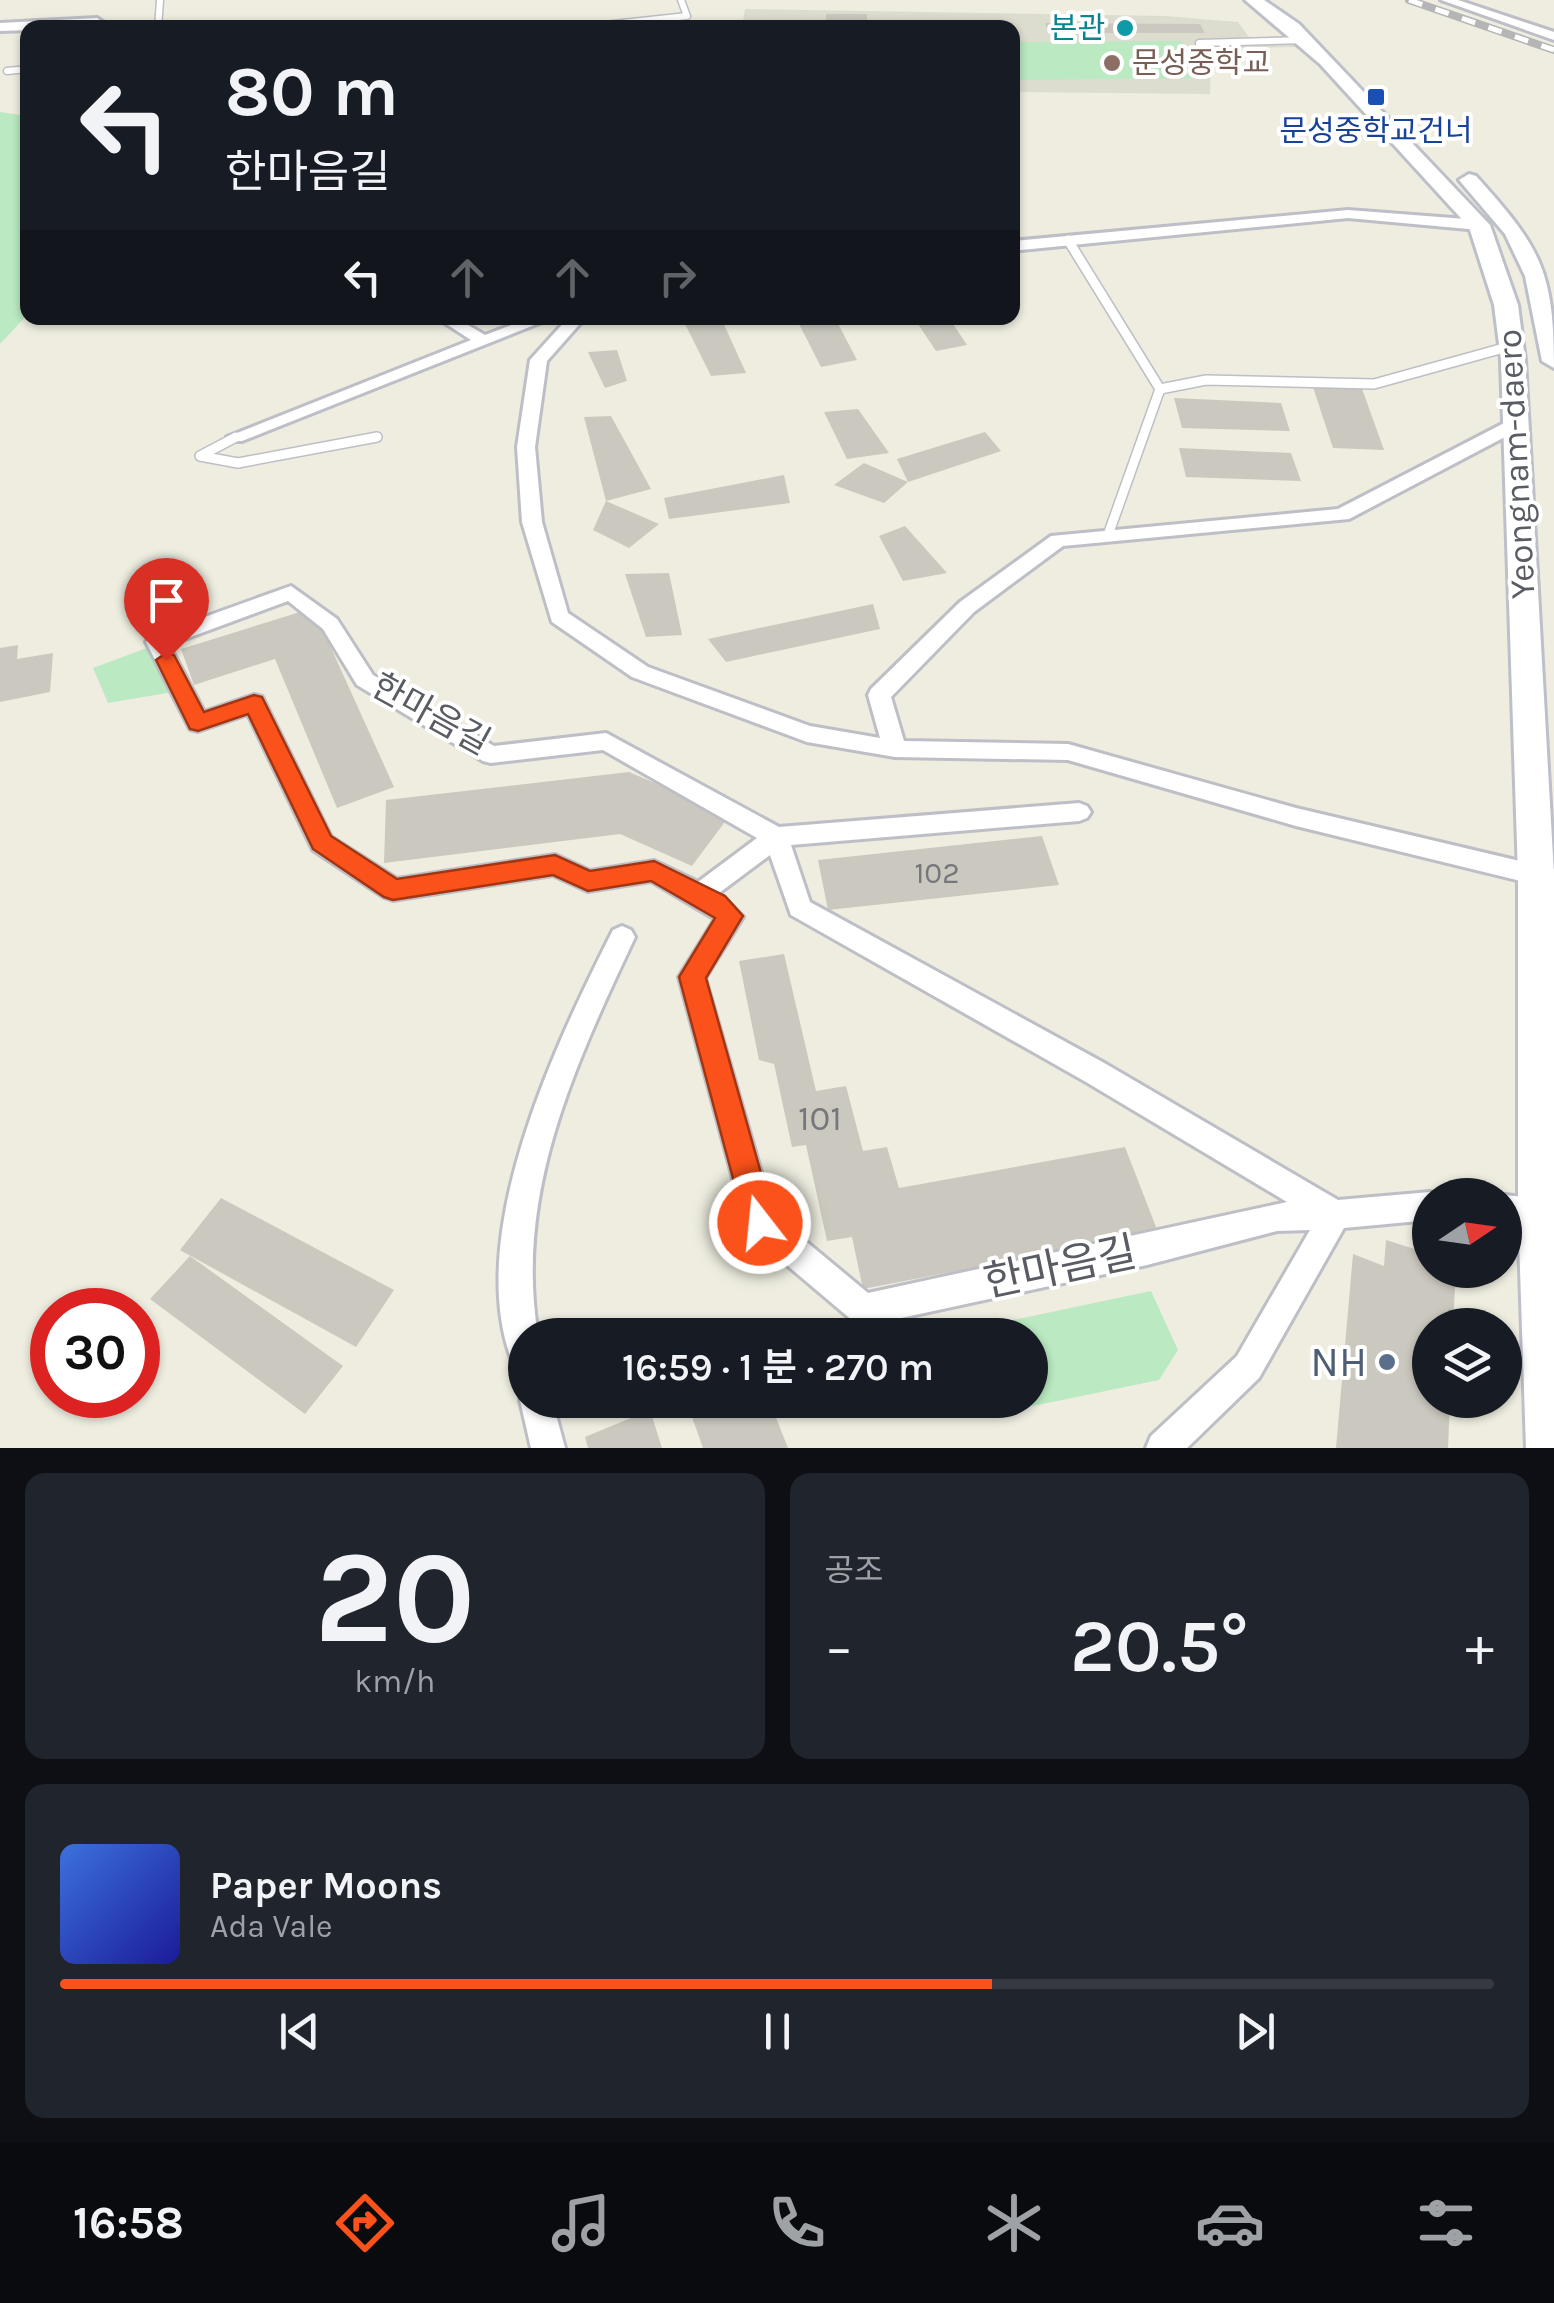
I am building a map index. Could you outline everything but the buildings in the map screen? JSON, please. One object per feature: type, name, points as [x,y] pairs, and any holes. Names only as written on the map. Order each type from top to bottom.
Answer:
[{"type":"main road","name":"Yeongnam-daero","points":[[1253,0],[1305,40],[1378,113],[1479,225],[1506,305],[1545,877],[1550,1448]]},
{"type":"main road","points":[[1284,0],[1344,48]]},
{"type":"main road","name":"Yeongnam-daero","points":[[1456,165],[1516,232],[1540,289],[1554,361]]},
{"type":"street","points":[[1447,0],[1554,36]]},
{"type":"street","points":[[1020,245],[1348,214],[1479,225]]},
{"type":"street","points":[[457,325],[484,341]]},
{"type":"street","points":[[236,437],[526,325]]},
{"type":"street","points":[[571,325],[540,360],[526,446],[532,522],[560,617],[640,672],[807,734],[895,748],[1068,752],[1296,818],[1545,877]]},
{"type":"street","points":[[895,748],[880,694],[967,607],[1058,540],[1342,514],[1516,424]]},
{"type":"street","name":"한마음길","points":[[776,837],[606,741],[491,754],[365,680],[330,624],[291,594],[157,642],[198,723],[254,703],[322,843],[393,890],[555,865],[588,881],[654,871],[730,916],[692,977],[760,1223],[864,1310],[1147,1250],[1277,1217],[1412,1208]]},
{"type":"street","points":[[700,895],[776,837],[1078,812]]},
{"type":"street","points":[[776,837],[800,908],[1096,1073],[1335,1215],[1248,1367],[1164,1448]]},
{"type":"street","points":[[516,1318],[520,1199],[551,1088],[622,936]]},
{"type":"street","points":[[1522,1210],[1547,1212]]},
{"type":"street","points":[[540,1418],[548,1448]]},
{"type":"lane","points":[[665,20],[687,16],[680,0]]},
{"type":"lane","points":[[1207,66],[1200,43],[1305,40]]},
{"type":"lane","points":[[8,71],[20,70]]},
{"type":"lane","points":[[1068,240],[1160,389]]},
{"type":"lane","points":[[1160,389],[1206,380],[1374,384],[1511,346]]},
{"type":"lane","points":[[1108,535],[1160,389]]},
{"type":"lane","points":[[236,437],[200,456],[238,463],[376,437]]},
{"type":"shaded area","name":"문성중학교","points":[[745,9],[1165,16],[1238,22],[1249,37],[1287,36],[1295,47],[1211,49],[1210,94],[1020,92],[1020,20],[743,20]]},
{"type":"green space","points":[[1182,41],[1197,78],[1020,80],[1020,42]]},
{"type":"green space","points":[[0,112],[20,115],[20,323],[0,344]]},
{"type":"green space","points":[[155,645],[173,692],[108,703],[93,668]]},
{"type":"green space","points":[[1151,1291],[1178,1350],[1159,1380],[1048,1403],[1048,1318],[1023,1318]]},
{"type":"railway","points":[[1409,0],[1554,50]]},
{"type":"place","name":"본관","points":[[1125,28]]},
{"type":"place","name":"문성중학교","points":[[1112,63]]},
{"type":"place","name":"문성중학교건너","points":[[1376,97]]},
{"type":"place","name":"NH","points":[[1387,1362]]},
{"type":"route","points":[[166,660],[198,723],[254,703],[322,843],[393,890],[555,865],[588,881],[654,871],[716,903],[730,916],[692,977],[760,1223]]}]
